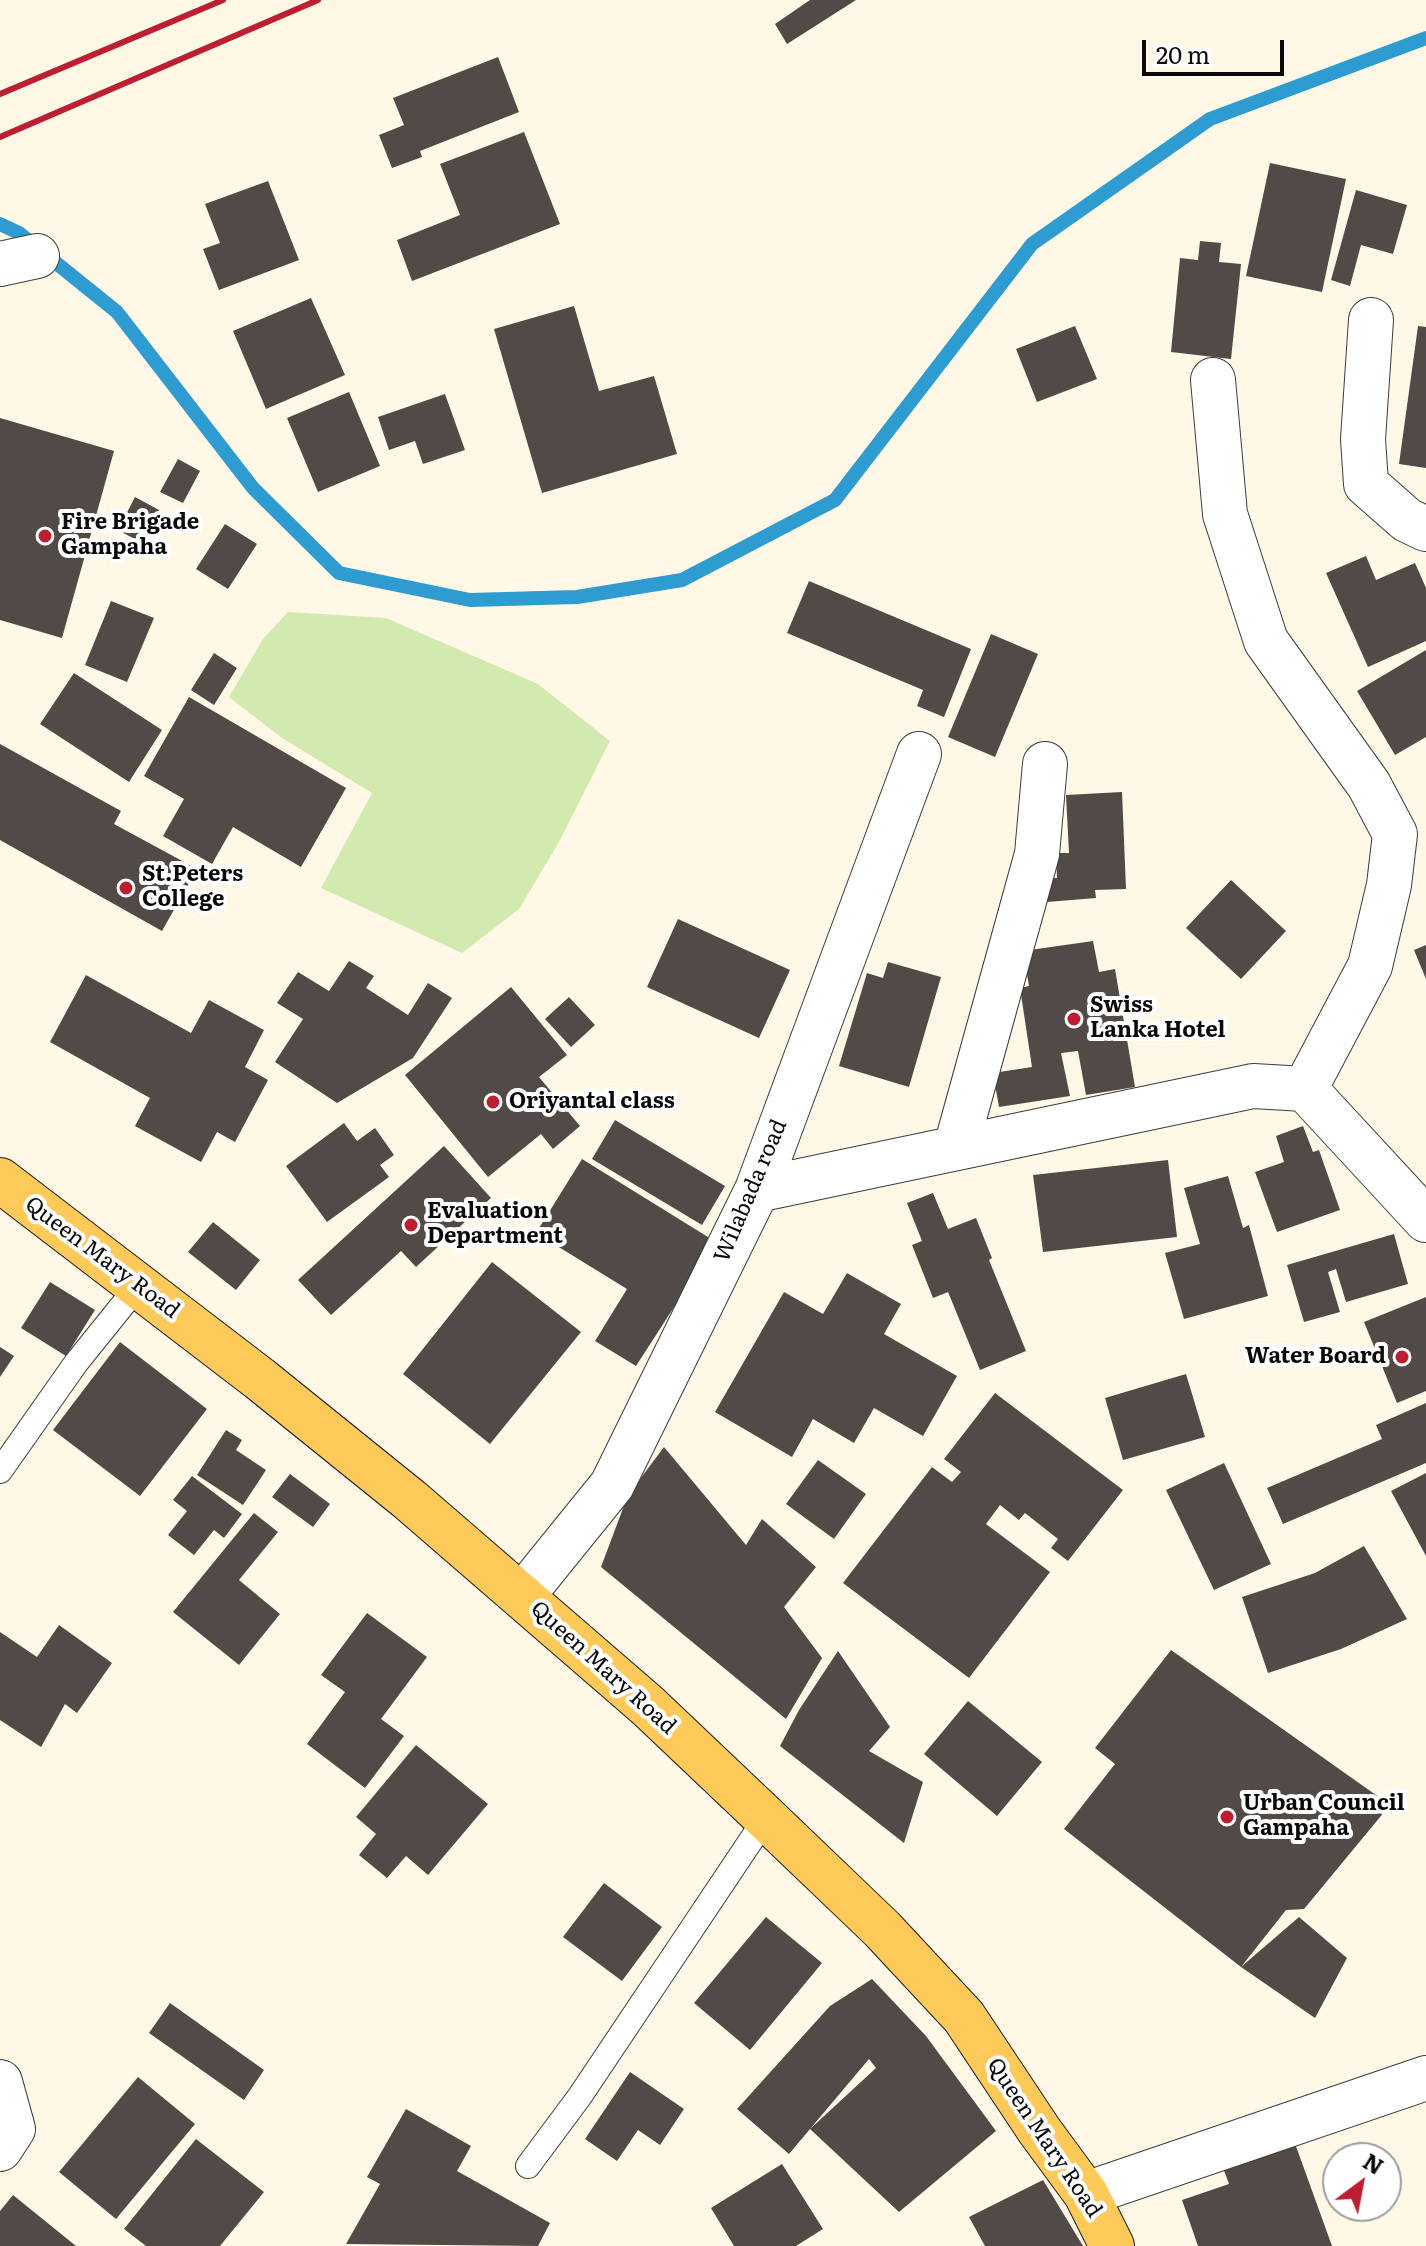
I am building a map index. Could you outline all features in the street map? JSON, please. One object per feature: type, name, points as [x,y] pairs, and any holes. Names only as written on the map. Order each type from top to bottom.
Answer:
[{"type":"main road","name":"Queen Mary Road","points":[[0,1180],[410,1500],[523,1595],[648,1706],[882,1929],[964,2017],[1086,2194],[1112,2246]]},
{"type":"street","points":[[1371,320],[1363,439],[1366,484],[1407,520],[1426,529]]},
{"type":"street","points":[[1213,380],[1225,514],[1266,641],[1369,785],[1395,834],[1409,848],[1389,885],[1370,966],[1305,1089]]},
{"type":"street","name":"Wilabada road","points":[[523,1595],[612,1485],[757,1190],[919,754]]},
{"type":"street","points":[[956,1147],[1037,854],[1045,764]]},
{"type":"street","points":[[757,1190],[1253,1086],[1305,1089],[1426,1220]]},
{"type":"street","points":[[1086,2194],[1426,2078]]},
{"type":"street","points":[[0,2082],[13,2129],[0,2149]]},
{"type":"lane","points":[[0,1471],[76,1363],[138,1286]]},
{"type":"lane","points":[[528,2166],[580,2096],[766,1818]]},
{"type":"green space","points":[[288,612],[386,618],[538,684],[610,741],[559,842],[519,909],[462,953],[321,888],[372,793],[282,738],[229,697],[263,639]]},
{"type":"building","points":[[810,0],[856,0],[787,44],[775,24]]},
{"type":"building","points":[[498,57],[519,112],[420,151],[422,157],[392,168],[379,135],[404,125],[393,98]]},
{"type":"building","points":[[524,132],[560,224],[412,281],[397,240],[460,215],[440,164]]},
{"type":"building","points":[[1270,163],[1346,179],[1322,292],[1246,276]]},
{"type":"building","points":[[268,181],[299,260],[219,290],[203,249],[220,243],[205,204]]},
{"type":"building","points":[[1356,190],[1407,205],[1393,254],[1361,245],[1350,286],[1331,280]]},
{"type":"building","points":[[1200,241],[1221,243],[1219,262],[1241,264],[1231,359],[1171,352],[1180,258],[1198,260]]},
{"type":"building","points":[[311,298],[345,375],[266,409],[233,331]]},
{"type":"building","points":[[574,306],[599,391],[654,376],[677,454],[542,493],[494,329]]},
{"type":"building","points":[[1075,326],[1097,379],[1037,402],[1016,349]]},
{"type":"building","points":[[1418,326],[1426,327],[1426,468],[1399,464]]},
{"type":"building","points":[[349,392],[380,466],[318,492],[287,418]]},
{"type":"building","points":[[445,394],[465,450],[423,464],[415,441],[389,450],[378,417]]},
{"type":"building","name":"Fire Brigade Gampaha","points":[[0,418],[114,451],[62,638],[0,620]]},
{"type":"building","points":[[178,459],[200,471],[183,503],[160,492]]},
{"type":"building","points":[[135,497],[159,510],[142,543],[118,530]]},
{"type":"building","points":[[225,524],[257,544],[228,589],[196,569]]},
{"type":"building","points":[[1366,556],[1376,580],[1415,563],[1426,588],[1426,641],[1368,667],[1326,573]]},
{"type":"building","points":[[809,581],[971,649],[944,717],[917,706],[923,690],[787,633]]},
{"type":"building","points":[[111,601],[154,618],[127,682],[85,665]]},
{"type":"building","points":[[991,634],[1038,654],[995,757],[948,737]]},
{"type":"building","points":[[1426,650],[1426,737],[1395,755],[1357,691]]},
{"type":"building","points":[[214,653],[237,668],[214,705],[191,690]]},
{"type":"building","points":[[74,673],[162,730],[129,782],[40,724]]},
{"type":"building","points":[[189,697],[346,788],[301,867],[233,827],[212,864],[163,836],[184,799],[144,776]]},
{"type":"building","points":[[0,744],[121,811],[114,824],[197,869],[162,931],[0,840]]},
{"type":"building","points":[[1122,792],[1126,889],[1095,890],[1096,898],[1047,902],[1046,878],[1057,878],[1056,853],[1069,853],[1066,795]]},
{"type":"building","points":[[1231,880],[1286,931],[1241,979],[1186,928]]},
{"type":"building","points":[[678,919],[790,970],[759,1038],[647,987]]},
{"type":"building","name":"Swiss Lanka Hotel","points":[[1093,941],[1099,972],[1115,969],[1135,1087],[1086,1095],[1078,1051],[1061,1053],[1070,1096],[999,1107],[993,1073],[1032,1067],[1020,988],[1029,986],[1023,951]]},
{"type":"building","points":[[1426,945],[1426,979],[1414,950]]},
{"type":"building","points":[[349,961],[374,976],[366,988],[408,1015],[428,983],[452,998],[413,1058],[337,1103],[275,1062],[303,1019],[277,1003],[298,972],[329,991]]},
{"type":"building","points":[[888,962],[941,977],[909,1087],[839,1066],[867,973],[883,978]]},
{"type":"building","points":[[86,975],[191,1033],[209,1000],[264,1030],[245,1067],[268,1080],[235,1142],[217,1132],[201,1162],[135,1126],[150,1098],[50,1042]]},
{"type":"building","name":"Oriyantal class","points":[[511,987],[567,1055],[539,1077],[580,1126],[553,1149],[541,1134],[488,1177],[405,1075]]},
{"type":"building","points":[[569,997],[595,1025],[571,1047],[545,1019]]},
{"type":"building","points":[[615,1120],[725,1186],[702,1225],[592,1159]]},
{"type":"building","points":[[344,1123],[357,1141],[375,1128],[394,1155],[380,1165],[389,1177],[327,1222],[286,1166]]},
{"type":"building","points":[[1303,1126],[1313,1152],[1319,1150],[1340,1210],[1277,1232],[1255,1172],[1284,1162],[1276,1136]]},
{"type":"building","name":"Evaluation Department","points":[[444,1146],[491,1198],[416,1267],[401,1251],[331,1315],[298,1280]]},
{"type":"building","points":[[582,1159],[716,1242],[636,1366],[595,1341],[627,1289],[536,1233]]},
{"type":"building","points":[[1168,1160],[1177,1237],[1043,1252],[1033,1175]]},
{"type":"building","points":[[1228,1176],[1243,1228],[1249,1225],[1268,1296],[1184,1319],[1165,1253],[1200,1244],[1184,1188]]},
{"type":"building","points":[[933,1193],[948,1229],[976,1218],[992,1258],[989,1260],[1026,1351],[980,1370],[948,1292],[933,1298],[912,1245],[922,1241],[907,1203]]},
{"type":"building","points":[[213,1222],[260,1260],[236,1290],[188,1252]]},
{"type":"building","points":[[1394,1234],[1408,1284],[1346,1302],[1336,1269],[1328,1272],[1340,1312],[1304,1322],[1287,1265]]},
{"type":"building","points":[[492,1262],[581,1332],[490,1444],[403,1374]]},
{"type":"building","points":[[847,1273],[901,1304],[884,1334],[957,1376],[923,1436],[874,1408],[854,1443],[813,1419],[792,1457],[715,1412],[784,1292],[823,1314]]},
{"type":"building","points":[[50,1282],[95,1310],[66,1356],[21,1328]]},
{"type":"building","name":"Water Board","points":[[1426,1297],[1426,1391],[1397,1403],[1364,1322]]},
{"type":"building","points":[[120,1342],[207,1409],[140,1496],[53,1430]]},
{"type":"building","points":[[0,1347],[14,1356],[0,1377]]},
{"type":"building","points":[[1186,1374],[1205,1437],[1123,1460],[1105,1398]]},
{"type":"building","points":[[995,1393],[1123,1490],[1068,1561],[1051,1548],[1058,1539],[1025,1513],[1019,1520],[1000,1505],[986,1524],[1050,1572],[969,1678],[843,1583],[932,1467],[952,1482],[961,1472],[944,1459]]},
{"type":"building","points":[[1426,1403],[1426,1463],[1283,1524],[1267,1488],[1382,1439],[1376,1425]]},
{"type":"building","points":[[226,1430],[242,1440],[236,1450],[266,1470],[243,1505],[197,1475]]},
{"type":"building","points":[[664,1447],[746,1545],[762,1519],[816,1567],[784,1607],[822,1658],[786,1719],[601,1567],[628,1495]]},
{"type":"building","points":[[818,1460],[866,1494],[834,1539],[786,1504]]},
{"type":"building","points":[[1224,1463],[1271,1564],[1214,1590],[1166,1490]]},
{"type":"building","points":[[1426,1473],[1426,1556],[1391,1491]]},
{"type":"building","points":[[290,1474],[330,1504],[313,1527],[272,1497]]},
{"type":"building","points":[[192,1476],[242,1514],[224,1538],[214,1530],[194,1555],[168,1535],[187,1511],[173,1500]]},
{"type":"building","points":[[254,1513],[278,1532],[239,1580],[280,1614],[239,1665],[173,1612]]},
{"type":"building","points":[[1364,1546],[1407,1619],[1341,1649],[1268,1673],[1242,1597],[1315,1573]]},
{"type":"building","points":[[367,1613],[427,1657],[381,1719],[404,1736],[365,1788],[307,1744],[345,1692],[321,1675]]},
{"type":"building","points":[[59,1625],[112,1663],[77,1713],[65,1704],[41,1747],[0,1720],[0,1632],[37,1657]]},
{"type":"building","name":"Urban Council Gampaha","points":[[1171,1650],[1390,1805],[1304,1909],[1286,1910],[1241,1967],[1064,1829],[1115,1764],[1095,1748]]},
{"type":"building","points":[[838,1651],[890,1727],[869,1751],[923,1782],[904,1843],[780,1746],[799,1710]]},
{"type":"building","points":[[968,1701],[1042,1762],[997,1816],[924,1754]]},
{"type":"building","points":[[416,1745],[488,1804],[428,1875],[406,1856],[387,1878],[359,1855],[376,1834],[356,1817]]},
{"type":"building","points":[[604,1883],[662,1927],[622,1981],[563,1937]]},
{"type":"building","points":[[766,1917],[822,1963],[750,2050],[694,2003]]},
{"type":"building","points":[[1299,1917],[1347,1958],[1315,2018],[1241,1967]]},
{"type":"building","points":[[872,1979],[926,2036],[996,2131],[899,2212],[810,2129],[789,2154],[737,2109],[830,2006]],"holes":[[[869,2059],[876,2068],[810,2129]]]},
{"type":"building","points":[[170,2003],[264,2070],[244,2100],[149,2033]]},
{"type":"building","points":[[630,2072],[684,2109],[660,2145],[638,2130],[617,2161],[585,2139]]},
{"type":"building","points":[[138,2077],[195,2124],[116,2219],[59,2172]]},
{"type":"building","points":[[406,2109],[471,2146],[457,2171],[550,2223],[538,2246],[346,2244],[380,2184],[367,2177]]},
{"type":"building","points":[[1293,2138],[1332,2246],[1198,2246],[1182,2200],[1229,2184],[1221,2162]]},
{"type":"building","points":[[196,2139],[264,2192],[220,2246],[146,2246],[124,2229]]},
{"type":"building","points":[[782,2164],[823,2229],[796,2246],[734,2246],[711,2208]]},
{"type":"building","points":[[1043,2180],[1083,2246],[985,2246],[969,2217]]},
{"type":"building","points":[[13,2195],[76,2246],[0,2246],[0,2211]]},
{"type":"waterway","points":[[0,224],[19,233],[117,312],[253,488],[339,573],[470,600],[577,597],[682,580],[835,500],[1032,244],[1210,119],[1426,38]]},
{"type":"railway","points":[[0,94],[223,0]]},
{"type":"railway","points":[[0,137],[318,0]]},
{"type":"place","name":"Fire Brigade Gampaha","points":[[45,536]]},
{"type":"place","name":"St.Peters College","points":[[126,888]]},
{"type":"place","name":"Swiss Lanka Hotel","points":[[1074,1019]]},
{"type":"place","name":"Oriyantal class","points":[[493,1102]]},
{"type":"place","name":"Evaluation Department","points":[[411,1225]]},
{"type":"place","name":"Water Board","points":[[1402,1357]]},
{"type":"place","name":"Urban Council Gampaha","points":[[1227,1817]]}]
